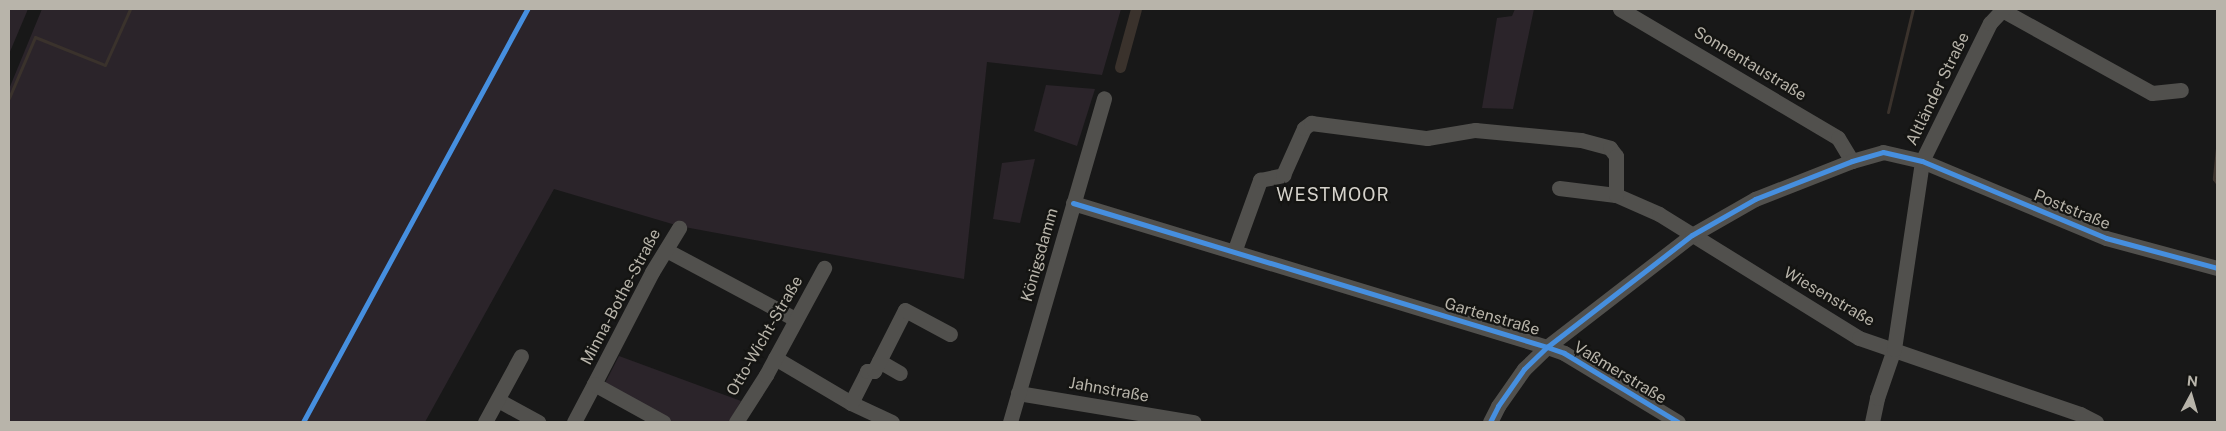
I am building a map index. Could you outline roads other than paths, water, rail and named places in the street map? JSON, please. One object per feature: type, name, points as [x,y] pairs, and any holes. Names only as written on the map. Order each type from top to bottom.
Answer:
[{"type":"street","name":"Sonnentaustraße","points":[[1620,9],[1838,138],[1852,161]]},
{"type":"street","points":[[2003,10],[2152,93],[2181,90]]},
{"type":"street","name":"Altländer Straße","points":[[1872,422],[1877,398],[1894,349],[1922,161],[1990,23],[2003,10]]},
{"type":"street","name":"Königsdamm","points":[[1010,422],[1104,98]]},
{"type":"street","points":[[1234,252],[1260,180],[1283,175],[1304,128],[1311,123],[1427,138],[1484,130],[1581,140],[1610,148],[1616,156],[1616,195]]},
{"type":"street","name":"Gartenstraße","points":[[1073,203],[1547,346],[1692,236],[1755,199],[1852,161],[1883,152],[1922,161]]},
{"type":"street","name":"Poststraße","points":[[1922,161],[2106,238],[2217,268]]},
{"type":"street","name":"Wiesenstraße","points":[[1558,188],[1616,195],[1659,214],[1859,338],[2080,414],[2096,422]]},
{"type":"street","name":"Minna-Bothe-Straße","points":[[574,422],[652,272],[679,228]]},
{"type":"street","points":[[666,250],[795,319]]},
{"type":"street","name":"Otto-Wicht-Straße","points":[[736,422],[775,358],[824,268]]},
{"type":"street","points":[[851,403],[867,371],[874,371],[906,310],[950,334]]},
{"type":"street","points":[[1490,422],[1498,406],[1524,369],[1547,346]]},
{"type":"street","name":"Vaßmerstraße","points":[[1547,346],[1564,353],[1678,422]]},
{"type":"street","points":[[485,422],[521,356]]},
{"type":"street","points":[[775,358],[851,403],[892,422]]},
{"type":"street","points":[[879,361],[900,373]]},
{"type":"street","points":[[594,384],[662,422]]},
{"type":"street","name":"Jahnstraße","points":[[1018,393],[1194,422]]},
{"type":"street","points":[[498,400],[538,422]]},
{"type":"waterway","points":[[9,98],[35,37],[105,65],[130,9]]},
{"type":"waterway","points":[[1120,67],[1136,9]]},
{"type":"waterway","points":[[1888,112],[1913,9]]},
{"type":"waterway","points":[[2217,148],[2214,179],[2217,183]]},
{"type":"district","name":"WESTMOOR","points":[[1333,195]]}]
